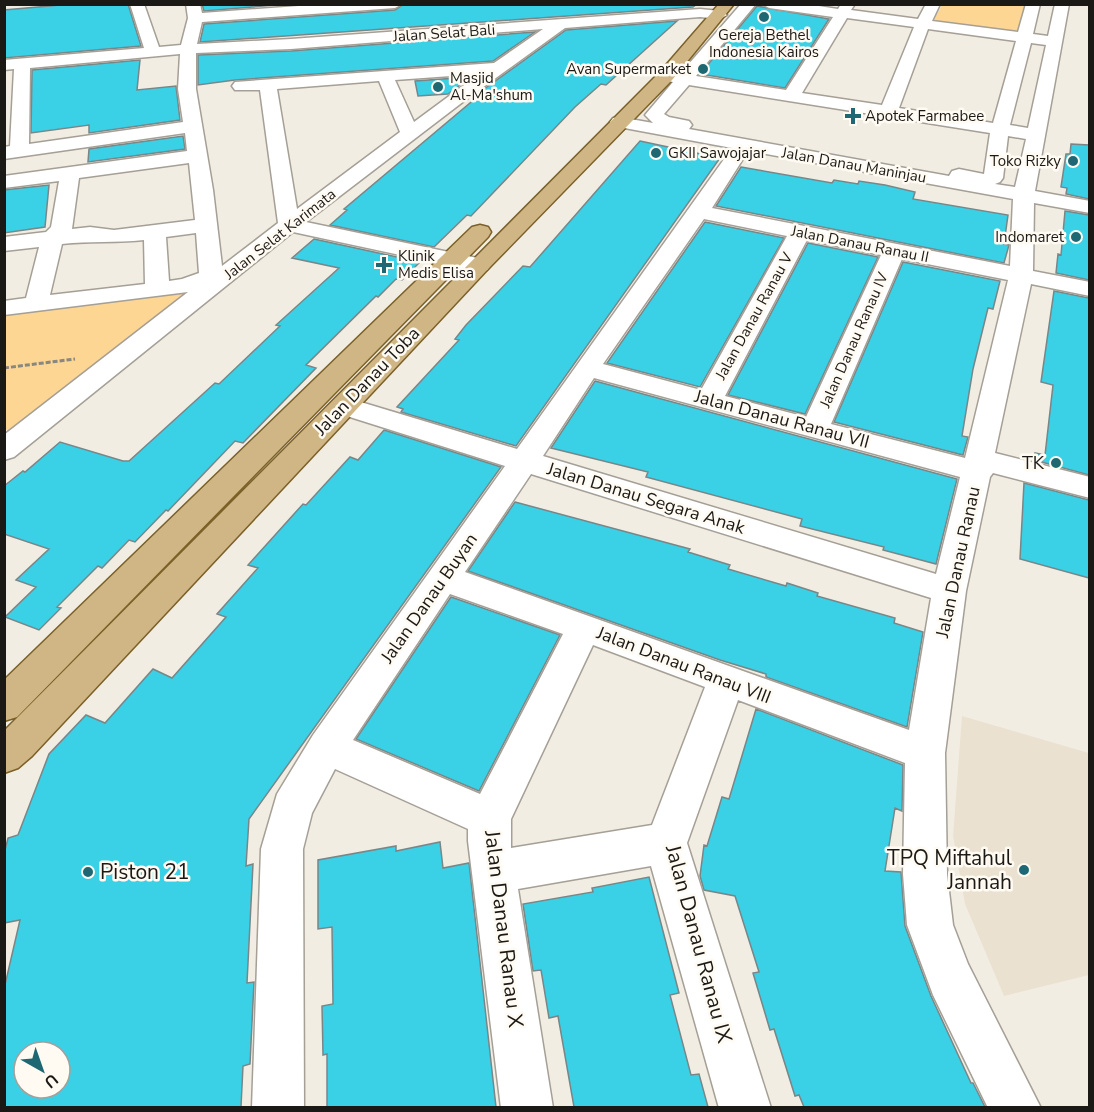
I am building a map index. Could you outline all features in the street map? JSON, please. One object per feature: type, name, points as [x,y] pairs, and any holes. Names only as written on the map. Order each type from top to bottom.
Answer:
[{"type":"main road","name":"Jalan Danau Toba","points":[[4,755],[18,744],[619,122],[675,78],[714,9]]},
{"type":"main road","name":"Jalan Danau Toba","points":[[4,705],[452,260],[714,9]]},
{"type":"street","points":[[137,4],[153,52]]},
{"type":"street","points":[[4,309],[185,286],[204,280],[212,272],[187,88],[188,49],[194,11],[395,4]]},
{"type":"street","points":[[749,4],[675,78],[654,115],[664,122],[709,134],[828,157],[990,180],[993,177],[1000,129],[1033,4]]},
{"type":"street","points":[[769,4],[927,15],[1024,37],[1056,41]]},
{"type":"street","points":[[1061,7],[1080,12]]},
{"type":"street","name":"Jalan Danau Ranau","points":[[1016,1107],[951,978],[930,925],[925,874],[925,753],[949,591],[1021,276],[1024,195],[1061,7]]},
{"type":"street","points":[[792,95],[846,8]]},
{"type":"street","name":"Jalan Selat Bali","points":[[13,64],[188,49],[536,26],[714,9]]},
{"type":"street","points":[[525,12],[536,26]]},
{"type":"street","points":[[889,111],[927,15]]},
{"type":"street","name":"Jalan Selat Karimata","points":[[4,450],[126,351],[289,225],[560,24]]},
{"type":"street","points":[[4,174],[11,152],[13,64]]},
{"type":"street","points":[[241,86],[498,68]]},
{"type":"street","points":[[385,76],[410,134]]},
{"type":"street","points":[[675,78],[1035,135]]},
{"type":"street","points":[[268,84],[289,225],[479,265]]},
{"type":"street","name":"Jalan Danau Maninjau","points":[[619,122],[709,134],[745,146],[828,157],[1089,207]]},
{"type":"street","points":[[11,152],[192,126]]},
{"type":"street","points":[[143,134],[148,162]]},
{"type":"street","name":"Jalan Danau Buyan","points":[[278,1107],[282,849],[292,808],[327,747],[587,368],[699,212],[735,156],[745,146]]},
{"type":"street","points":[[4,182],[196,156]]},
{"type":"street","points":[[36,305],[52,239],[62,228],[70,173]]},
{"type":"street","name":"Jalan Danau Ranau II","points":[[699,212],[1089,289]]},
{"type":"street","points":[[4,244],[98,234],[114,237],[207,225]]},
{"type":"street","name":"Jalan Danau Ranau V","points":[[709,400],[800,232]]},
{"type":"street","points":[[155,233],[157,284]]},
{"type":"street","name":"Jalan Danau Ranau IV","points":[[815,428],[894,251]]},
{"type":"street","name":"Jalan Danau Ranau VII","points":[[587,368],[815,428],[1089,488]]},
{"type":"street","name":"Jalan Danau Segara Anak","points":[[344,406],[949,591]]},
{"type":"street","name":"Jalan Danau Ranau VIII","points":[[443,578],[584,627],[925,753]]},
{"type":"street","name":"Jalan Danau Ranau X","points":[[527,1107],[489,842],[490,818],[584,627]]},
{"type":"street","name":"Jalan Danau Ranau IX","points":[[726,681],[666,843],[745,1107]]},
{"type":"street","points":[[327,747],[490,818]]},
{"type":"street","points":[[494,872],[666,843]]},
{"type":"path","points":[[4,368],[126,351]]},
{"type":"shaded area","points":[[942,5],[1027,5],[1019,34],[933,22]]},
{"type":"shaded area","points":[[207,284],[14,429],[5,430],[4,310]]},
{"type":"shaded area","name":"TPQ Miftahul Jannah","points":[[962,716],[1089,753],[1089,975],[1004,996],[965,904],[953,836]]},
{"type":"building","points":[[72,4],[128,4],[141,46],[4,58],[4,10]]},
{"type":"building","points":[[202,4],[255,5],[288,4],[204,11]]},
{"type":"building","points":[[404,4],[697,4],[693,7],[200,42],[204,24],[395,10]]},
{"type":"building","points":[[757,6],[829,19],[785,88],[700,74]]},
{"type":"building","points":[[677,21],[606,85],[601,84],[575,107],[471,216],[467,215],[434,247],[330,225],[347,210],[344,209],[483,92],[480,92],[566,30]]},
{"type":"building","points":[[535,32],[493,61],[235,80],[198,85],[198,55],[291,51]]},
{"type":"building","points":[[140,60],[137,90],[176,86],[180,120],[89,133],[89,125],[31,133],[32,70]]},
{"type":"building","name":"Masjid Al-Ma'shum","points":[[471,77],[448,94],[418,96],[415,81]]},
{"type":"building","points":[[183,136],[185,149],[88,162],[89,149]]},
{"type":"building","points":[[640,141],[720,158],[516,446],[401,412],[403,409],[397,407],[459,340],[455,339],[466,325],[523,266],[530,267]]},
{"type":"building","points":[[1071,144],[1089,145],[1089,199],[1066,194],[1067,188],[1061,187],[1066,154],[1070,154]]},
{"type":"building","points":[[741,167],[832,183],[834,180],[885,185],[915,192],[913,199],[1008,215],[1004,244],[1009,245],[1004,263],[716,206]]},
{"type":"building","points":[[49,185],[45,227],[4,233],[4,190]]},
{"type":"building","points":[[1065,211],[1089,215],[1089,280],[1056,273],[1058,254],[1061,255]]},
{"type":"building","points":[[705,222],[784,238],[700,387],[607,363]]},
{"type":"building","points":[[314,239],[420,262],[402,280],[396,279],[378,297],[376,296],[306,365],[316,368],[243,443],[235,441],[135,542],[129,540],[102,568],[98,566],[57,607],[61,608],[39,630],[5,617],[36,587],[16,580],[49,549],[4,534],[4,486],[23,471],[25,472],[60,442],[129,461],[215,383],[219,384],[280,326],[276,325],[339,268],[292,258]]},
{"type":"building","points":[[808,243],[878,257],[805,414],[728,395]]},
{"type":"building","points":[[903,262],[1000,281],[993,309],[988,308],[973,369],[962,436],[968,437],[963,455],[834,422]]},
{"type":"building","points":[[1054,291],[1089,298],[1089,475],[1034,460],[1035,453],[1045,455],[1053,385],[1041,382]]},
{"type":"building","points":[[595,381],[957,479],[936,564],[883,550],[884,547],[800,526],[802,519],[646,477],[648,472],[551,448]]},
{"type":"building","points":[[384,430],[501,467],[249,819],[246,866],[253,864],[247,983],[254,982],[250,1064],[243,1066],[241,1107],[4,1107],[4,989],[20,920],[4,923],[4,854],[8,838],[18,835],[49,754],[86,715],[105,723],[153,669],[172,678],[226,617],[217,614],[258,568],[248,565],[303,504],[306,505],[350,457],[358,460]]},
{"type":"building","points":[[1024,483],[1089,500],[1089,578],[1020,559]]},
{"type":"building","points":[[515,502],[690,549],[688,552],[730,565],[728,569],[818,593],[817,596],[895,618],[894,623],[923,632],[907,727],[766,677],[766,674],[468,571]]},
{"type":"building","points":[[451,597],[560,635],[479,791],[356,739]]},
{"type":"building","points":[[756,709],[903,765],[902,811],[895,808],[885,871],[901,872],[905,926],[931,996],[971,1083],[985,1107],[804,1107],[799,1095],[795,1096],[774,1029],[770,1030],[753,973],[759,972],[735,896],[704,890],[700,876],[704,845],[707,846],[722,797],[729,799]]},
{"type":"building","points":[[440,842],[443,868],[469,863],[496,1107],[327,1107],[327,1054],[323,1055],[322,1006],[333,1004],[332,927],[318,929],[318,860],[396,846],[396,851]]},
{"type":"building","points":[[649,877],[679,993],[670,995],[691,1075],[699,1074],[708,1107],[574,1107],[558,1016],[549,1018],[541,970],[533,971],[523,904],[593,892],[592,888]]},
{"type":"place","name":"Gereja Bethel Indonesia Kairos","points":[[764,17]]},
{"type":"place","name":"Avan Supermarket","points":[[703,69]]},
{"type":"place","name":"Masjid Al-Ma'shum","points":[[438,87]]},
{"type":"place","name":"Apotek Farmabee","points":[[853,116]]},
{"type":"place","name":"GKII Sawojajar","points":[[656,153]]},
{"type":"place","name":"Toko Rizky","points":[[1073,161]]},
{"type":"place","name":"Indomaret","points":[[1076,237]]},
{"type":"place","name":"Klinik Medis Elisa","points":[[384,265]]},
{"type":"place","name":"TK","points":[[1056,463]]},
{"type":"place","name":"TPQ Miftahul Jannah","points":[[1024,870]]},
{"type":"place","name":"Piston 21","points":[[88,872]]}]
